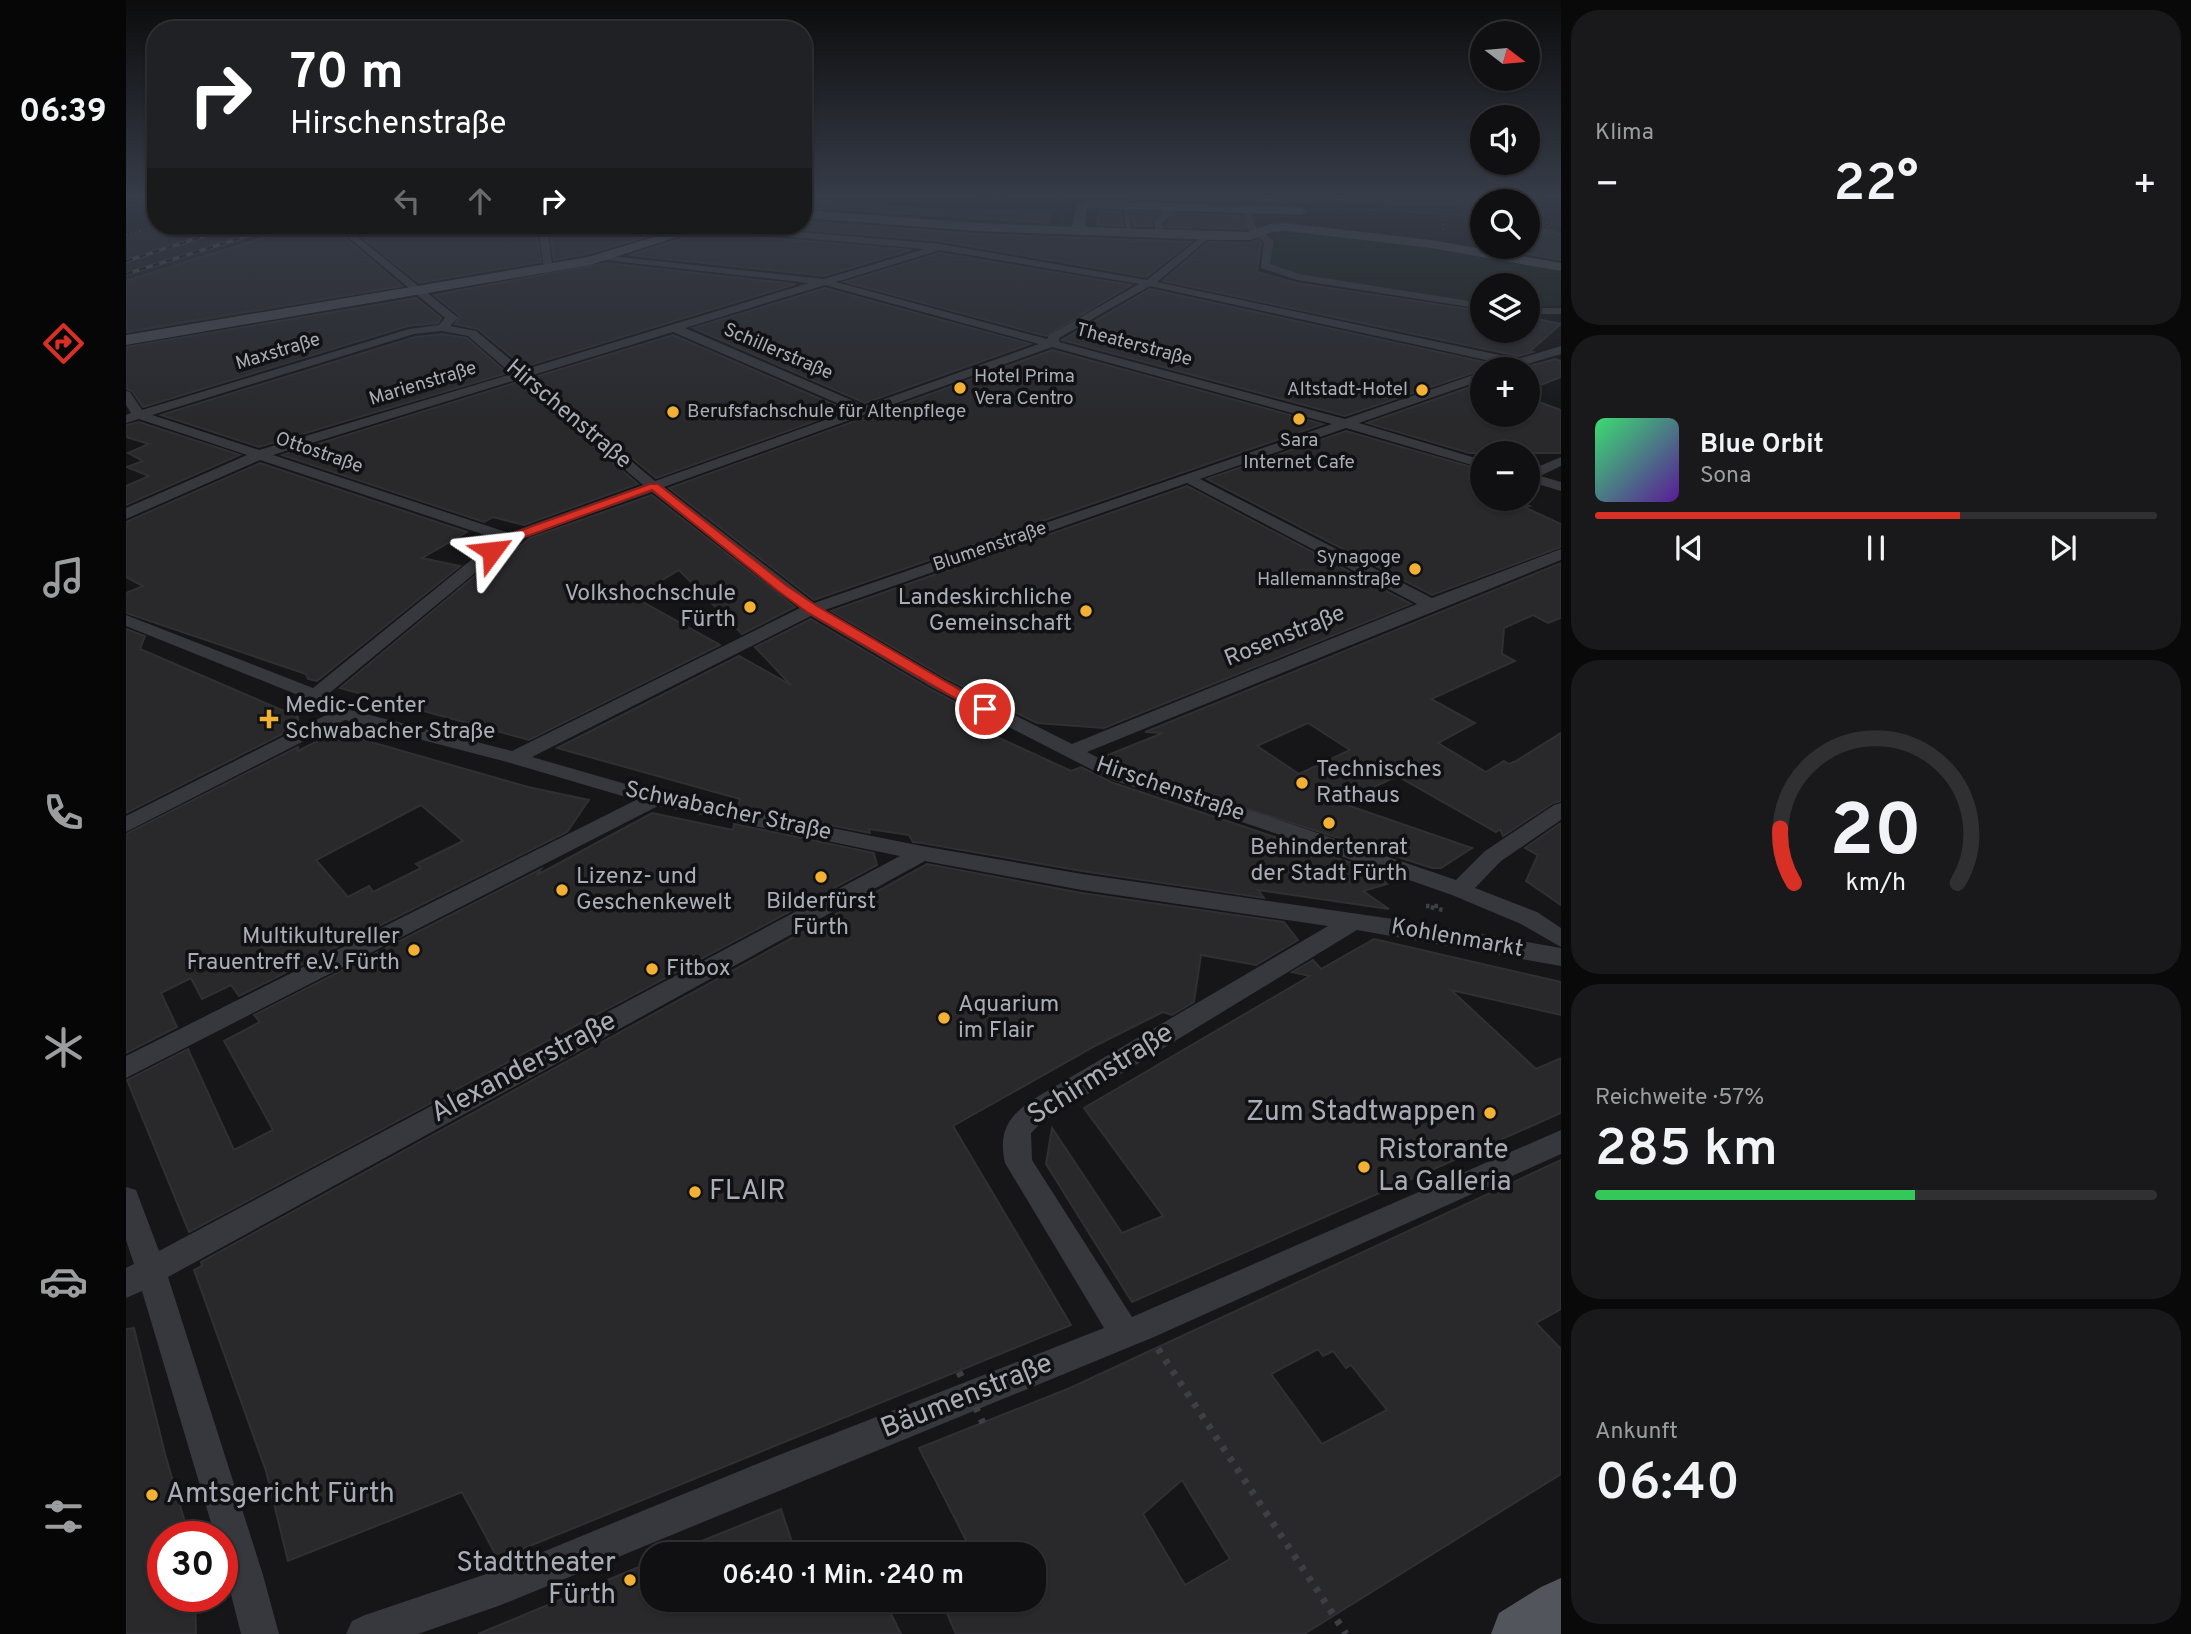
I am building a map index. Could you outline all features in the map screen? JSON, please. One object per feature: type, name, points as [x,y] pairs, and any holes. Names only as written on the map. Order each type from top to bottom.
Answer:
[{"type":"main road","points":[[1520,1634],[1561,1607]]},
{"type":"street","points":[[396,272],[452,318],[442,328]]},
{"type":"street","points":[[126,340],[524,272]]},
{"type":"street","name":"Theaterstraße","points":[[739,272],[824,282],[1345,423],[1470,460]]},
{"type":"street","name":"Marienstraße","points":[[126,514],[261,454],[856,272]]},
{"type":"street","points":[[1087,272],[1149,283],[1490,357]]},
{"type":"street","points":[[315,695],[509,538],[1053,343],[1053,337],[1149,283],[1162,272]]},
{"type":"street","points":[[1278,272],[1470,304]]},
{"type":"street","points":[[1540,311],[1561,311]]},
{"type":"street","name":"Maxstraße","points":[[132,417],[413,331],[442,328],[472,333]]},
{"type":"street","name":"Schillerstraße","points":[[674,328],[866,411]]},
{"type":"street","name":"Hirschenstraße","points":[[472,333],[654,486],[783,589],[939,684],[1119,776],[1261,821],[1460,890],[1529,918],[1561,939]]},
{"type":"street","points":[[1538,357],[1561,350]]},
{"type":"street","name":"Blumenstraße","points":[[514,758],[812,609],[1470,380]]},
{"type":"street","points":[[126,395],[132,417]]},
{"type":"street","name":"Ottostraße","points":[[132,417],[261,454],[509,538]]},
{"type":"street","points":[[1540,471],[1561,461]]},
{"type":"street","points":[[1188,478],[1431,604]]},
{"type":"street","points":[[1540,481],[1561,487]]},
{"type":"street","name":"Rosenstraße","points":[[1069,752],[1431,604],[1561,554]]},
{"type":"street","name":"Schwabacher Straße","points":[[126,620],[315,695],[343,714],[514,758],[655,799],[1082,882],[1352,922]]},
{"type":"street","points":[[126,825],[343,714]]},
{"type":"street","points":[[126,1068],[655,799]]},
{"type":"street","points":[[1460,890],[1493,856],[1561,810]]},
{"type":"street","name":"Alexanderstraße","points":[[139,1277],[922,853]]},
{"type":"street","name":"Kohlenmarkt","points":[[1352,922],[1414,930],[1561,957]]},
{"type":"street","name":"Schirmstraße","points":[[1134,1331],[1020,1163],[1015,1147],[1018,1128],[1033,1113],[1352,922]]},
{"type":"street","name":"Bäumenstraße","points":[[365,1634],[501,1587],[774,1474],[1134,1331],[1561,1142]]},
{"type":"street","points":[[126,1199],[139,1277],[253,1596],[260,1634]]},
{"type":"path","points":[[1134,1331],[1346,1634]]},
{"type":"path","points":[[959,1372],[983,1423]]},
{"type":"shaded area","points":[[126,272],[386,272],[403,287],[126,334]]},
{"type":"shaded area","points":[[1288,272],[1561,272],[1561,306],[1540,307],[1540,273],[1470,273],[1470,301]]},
{"type":"building","points":[[154,272],[386,272],[402,286],[126,332],[126,281]]},
{"type":"building","points":[[406,272],[481,272],[419,283]]},
{"type":"building","points":[[556,272],[690,272],[796,284],[524,367],[478,329],[455,324],[460,316],[434,295]]},
{"type":"building","points":[[789,272],[837,272],[824,276]]},
{"type":"building","points":[[877,272],[1055,272],[1131,285],[1046,336],[845,282]]},
{"type":"building","points":[[1119,272],[1152,272],[1146,277]]},
{"type":"building","points":[[1173,272],[1258,272],[1297,283],[1470,309],[1470,343],[1539,343],[1530,351],[1533,352],[1518,356],[1163,281]]},
{"type":"building","points":[[825,288],[1030,344],[865,403],[693,328]]},
{"type":"building","points":[[1150,289],[1470,359],[1470,374],[1345,416],[1062,340]]},
{"type":"building","points":[[416,298],[441,318],[438,323],[408,326],[143,407],[132,391],[126,389],[126,347]]},
{"type":"building","points":[[1540,320],[1561,324],[1540,342]]},
{"type":"building","points":[[442,334],[467,338],[507,373],[259,447],[161,415],[415,337]]},
{"type":"building","points":[[673,335],[846,410],[656,478],[535,377]]},
{"type":"building","points":[[1052,350],[1323,424],[814,600],[669,488]]},
{"type":"building","points":[[1555,359],[1561,361],[1561,377],[1540,385],[1540,363]]},
{"type":"building","points":[[518,382],[638,484],[524,525],[493,517],[484,522],[282,455]]},
{"type":"building","points":[[1470,387],[1470,427],[1540,427],[1540,402],[1561,410],[1561,453],[1540,453],[1540,441],[1470,441],[1469,453],[1367,423]]},
{"type":"building","points":[[139,422],[240,455],[126,505],[126,486],[149,476],[127,467],[143,461],[128,453],[149,444],[126,437],[126,425]]},
{"type":"building","points":[[1346,431],[1470,467],[1470,511],[1533,511],[1561,524],[1561,547],[1432,595],[1207,479]]},
{"type":"building","points":[[260,463],[467,532],[422,558],[460,566],[317,681],[308,679],[306,674],[126,613],[126,593],[143,586],[126,577],[126,522]]},
{"type":"building","points":[[1187,486],[1411,604],[1104,728],[1037,723],[946,678],[831,611]]},
{"type":"building","points":[[652,495],[795,607],[742,634],[679,570],[634,597],[720,645],[529,740],[340,688],[482,570],[489,572],[530,538]]},
{"type":"building","points":[[1561,563],[1561,618],[1548,623],[1533,615],[1504,628],[1502,654],[1515,661],[1431,699],[1475,723],[1438,743],[1486,772],[1504,761],[1509,764],[1516,761],[1561,733],[1561,801],[1553,803],[1503,836],[1500,829],[1496,832],[1397,776],[1341,803],[1472,848],[1441,868],[1432,868],[1127,770],[1103,757],[1163,733],[1145,732]],"holes":[[[1308,723],[1350,750],[1299,774],[1257,746]]]},
{"type":"building","points":[[811,619],[989,720],[954,717],[1071,771],[1081,767],[1111,782],[1373,870],[1387,884],[1363,891],[1389,909],[1258,890],[1264,898],[913,842],[909,835],[869,829],[870,833],[738,807],[740,799],[557,748],[739,656],[791,685],[755,647]]},
{"type":"building","points":[[126,629],[145,636],[140,649],[298,717],[298,726],[126,813]]},
{"type":"building","points":[[336,732],[528,787],[589,800],[567,832],[239,996],[231,985],[202,999],[191,978],[161,993],[177,1027],[126,1053],[126,834],[298,747],[298,751],[327,736],[338,735]],"holes":[[[421,805],[463,841],[416,864],[421,868],[373,892],[369,886],[348,897],[316,860]]]},
{"type":"building","points":[[652,813],[733,830],[734,824],[874,853],[877,865],[189,1232],[127,1080],[188,1049],[234,1150],[273,1130],[224,1041],[260,1022],[254,1015],[541,869],[537,875]]},
{"type":"building","points":[[1561,823],[1561,905],[1526,881],[1538,855],[1525,848]]},
{"type":"building","points":[[927,864],[1082,893],[1284,922],[1298,940],[1256,965],[1201,955],[1194,1002],[1172,1015],[1163,1012],[1095,1046],[953,1126],[1071,1325],[498,1559],[462,1492],[288,1561],[266,1471],[194,1270],[202,1266],[201,1262]]},
{"type":"building","points":[[1374,939],[1561,982],[1561,1015],[1451,990],[1536,1069],[1561,1058],[1561,1113],[1132,1302],[1046,1164],[1052,1128],[1122,1233],[1163,1216],[1084,1108],[1310,976],[1292,972],[1313,960],[1321,969]]},
{"type":"building","points":[[1561,1160],[1561,1309],[1536,1323],[1561,1349],[1561,1474],[1304,1634],[956,1634],[946,1612],[1046,1612],[1046,1542],[967,1542],[919,1448],[1070,1388]],"holes":[[[1318,1349],[1323,1356],[1333,1351],[1346,1368],[1351,1365],[1387,1410],[1322,1444],[1271,1374]],[[1182,1480],[1230,1559],[1185,1585],[1143,1514]]]},
{"type":"building","name":"Amtsgericht Fürth","points":[[134,1328],[185,1521],[147,1521],[147,1612],[195,1612],[196,1634],[126,1634],[126,1329]]},
{"type":"building","points":[[781,1509],[792,1542],[699,1542]]},
{"type":"building","name":"Stadttheater Fürth","points":[[640,1566],[640,1612],[890,1612],[901,1634],[478,1634]]},
{"type":"railway","points":[[126,274],[132,272]]},
{"type":"place","name":"Hotel Prima Vera Centro","points":[[960,388]]},
{"type":"place","name":"Altstadt-Hotel","points":[[1422,390]]},
{"type":"place","name":"Berufsfachschule für Altenpflege","points":[[673,412]]},
{"type":"place","name":"Sara Internet Cafe","points":[[1299,419]]},
{"type":"place","name":"Synagoge Hallemannstraße","points":[[1415,569]]},
{"type":"place","name":"Volkshochschule Fürth","points":[[750,607]]},
{"type":"place","name":"Landeskirchliche Gemeinschaft","points":[[1086,611]]},
{"type":"place","name":"Medic-Center Schwabacher Straße","points":[[269,719]]},
{"type":"place","name":"Technisches Rathaus","points":[[1302,783]]},
{"type":"place","name":"Behindertenrat der Stadt Fürth","points":[[1329,823]]},
{"type":"place","name":"Bilderfürst Fürth","points":[[821,877]]},
{"type":"place","name":"Lizenz- und Geschenkewelt","points":[[562,890]]},
{"type":"place","name":"Multikultureller Frauentreff e.V. Fürth","points":[[414,950]]},
{"type":"place","name":"Fitbox","points":[[652,969]]},
{"type":"place","name":"Aquarium im Flair","points":[[944,1018]]},
{"type":"place","name":"Zum Stadtwappen","points":[[1490,1113]]},
{"type":"place","name":"Ristorante La Galleria","points":[[1364,1167]]},
{"type":"place","name":"FLAIR","points":[[695,1192]]},
{"type":"place","name":"Amtsgericht Fürth","points":[[152,1495]]},
{"type":"place","name":"Stadttheater Fürth","points":[[630,1580]]},
{"type":"route","points":[[492,551],[509,538],[654,486],[812,609],[985,709]]}]
